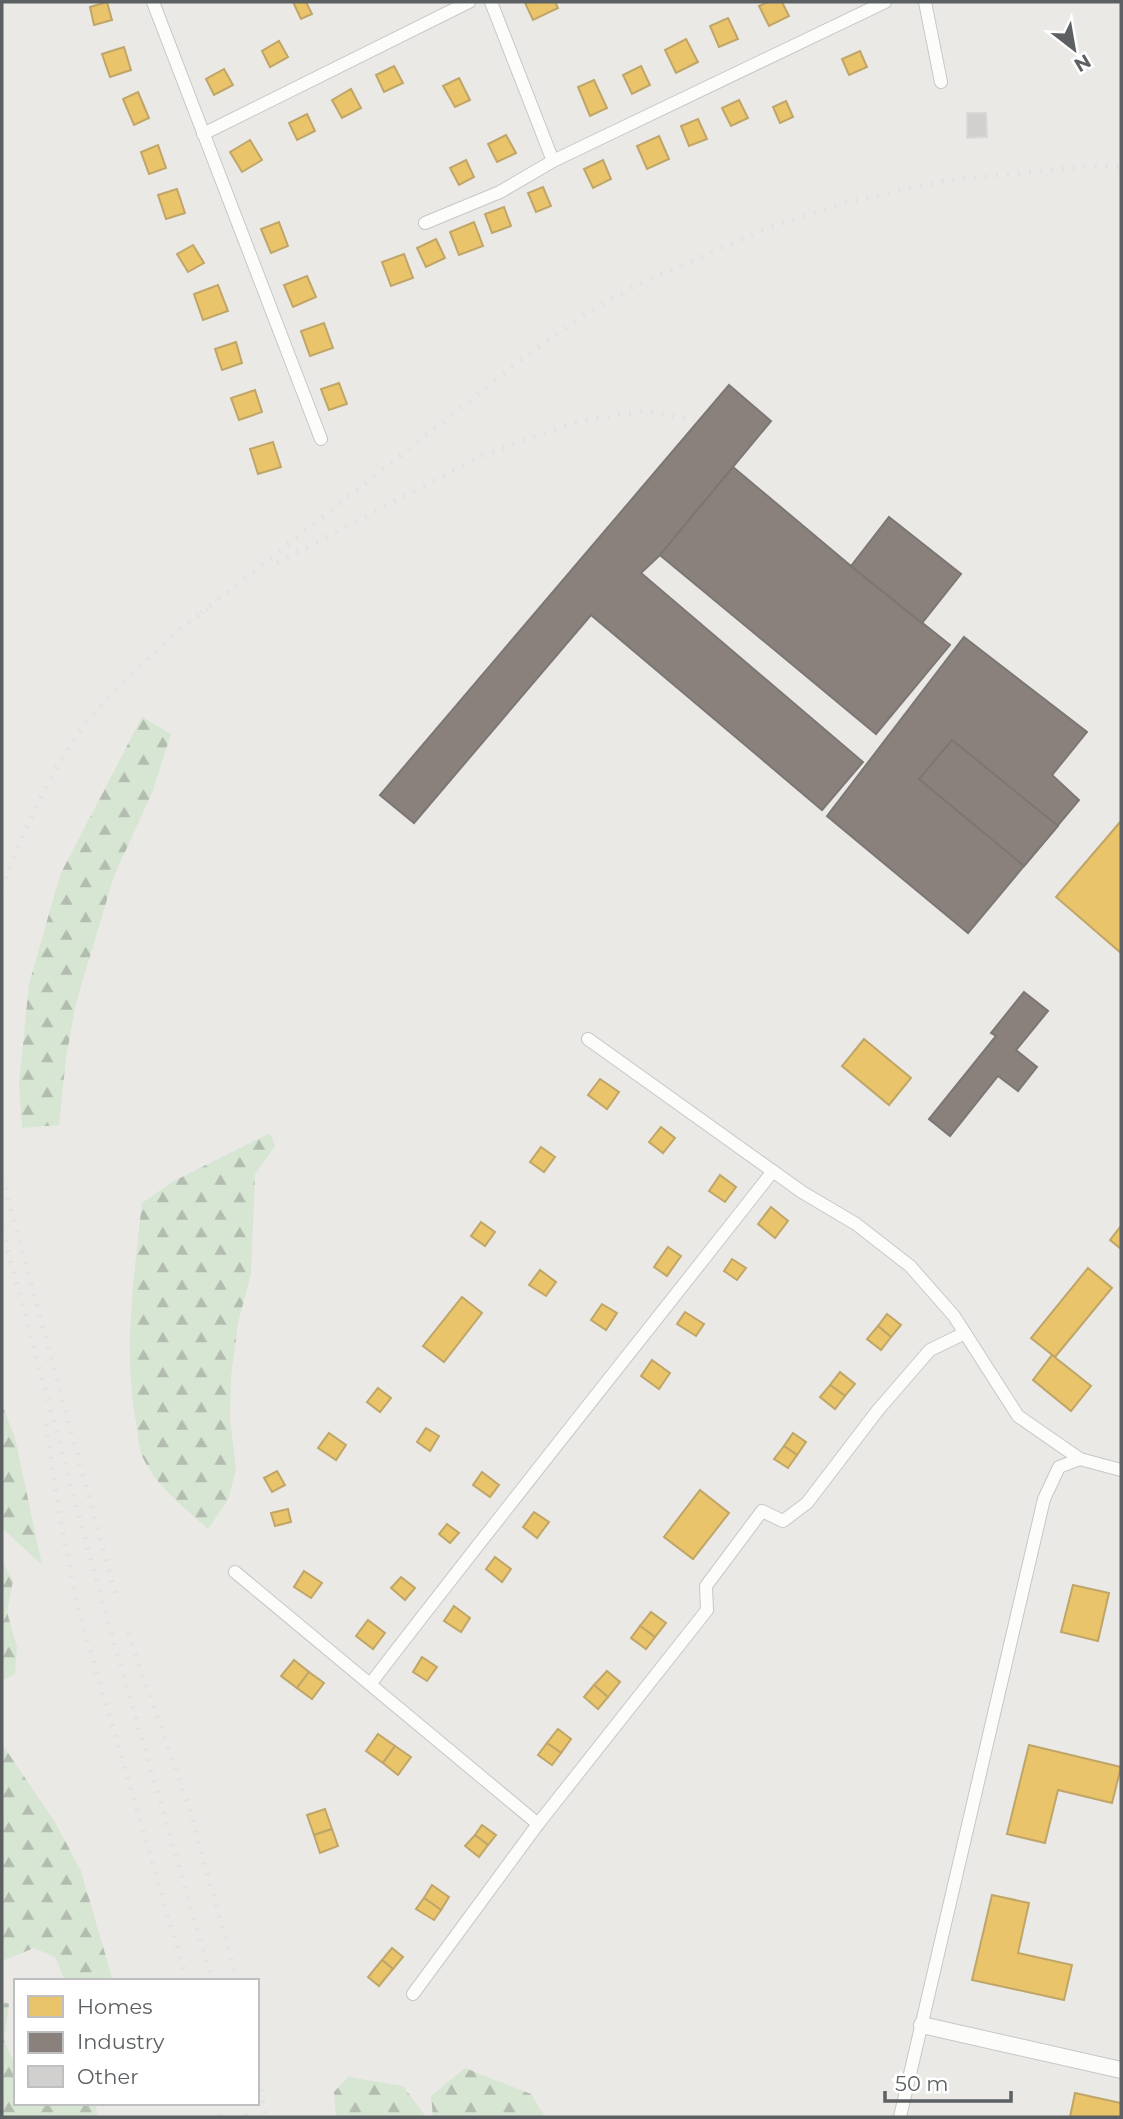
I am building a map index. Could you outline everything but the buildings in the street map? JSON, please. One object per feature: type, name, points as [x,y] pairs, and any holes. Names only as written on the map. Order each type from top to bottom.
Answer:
[{"type":"street","points":[[153,2],[321,439]]},
{"type":"street","points":[[203,134],[469,2]]},
{"type":"street","points":[[491,2],[554,161]]},
{"type":"street","points":[[425,223],[500,192],[554,161],[885,2]]},
{"type":"street","points":[[925,2],[941,82]]},
{"type":"street","points":[[588,1039],[773,1171],[856,1224],[910,1266],[954,1316],[1018,1416],[1080,1460],[1121,1470]]},
{"type":"street","points":[[371,1683],[773,1171]]},
{"type":"street","points":[[413,1994],[538,1824],[708,1610],[706,1586],[762,1511],[783,1521],[807,1503],[878,1410],[930,1350],[965,1333]]},
{"type":"street","points":[[900,2117],[1044,1499],[1059,1467],[1080,1460]]},
{"type":"street","points":[[234,1572],[538,1824]]},
{"type":"street","points":[[922,2025],[1121,2070]]},
{"type":"green space","points":[[142,717],[171,734],[152,793],[114,876],[76,1003],[66,1058],[59,1125],[22,1128],[19,1084],[29,984],[60,875]]},
{"type":"green space","points":[[270,1133],[275,1146],[255,1174],[251,1274],[238,1323],[231,1377],[230,1418],[236,1470],[228,1500],[208,1529],[156,1479],[143,1458],[140,1447],[130,1371],[130,1343],[142,1203],[172,1182]]},
{"type":"green space","points":[[2,1404],[15,1438],[42,1565],[2,1528]]},
{"type":"green space","points":[[2,1560],[13,1581],[7,1612],[17,1647],[15,1674],[2,1681]]},
{"type":"green space","points":[[2,1744],[55,1822],[81,1871],[112,1979],[64,1979],[55,1957],[34,1948],[2,1961]]},
{"type":"green space","points":[[2,2001],[9,2004],[4,2040],[14,2062],[14,2105],[95,2105],[98,2117],[2,2117]]},
{"type":"green space","points":[[465,2068],[531,2094],[545,2117],[433,2117],[431,2096]]},
{"type":"green space","points":[[348,2077],[403,2086],[426,2117],[336,2117],[334,2092]]},
{"type":"railway","points":[[201,613],[520,361],[582,316],[633,287],[765,229],[844,203],[941,181],[1091,166],[1121,167]]},
{"type":"railway","points":[[277,563],[483,455],[576,422],[642,411],[695,420]]},
{"type":"railway","points":[[2,889],[40,798],[78,734],[121,685],[177,632],[207,609]]},
{"type":"railway","points":[[2,1177],[117,1600]]},
{"type":"railway","points":[[2,1229],[100,1594],[211,1979]]},
{"type":"railway","points":[[46,1424],[77,1605],[186,1979]]},
{"type":"railway","points":[[128,1633],[189,1807],[236,1979]]},
{"type":"railway","points":[[2,1896],[22,1921]]},
{"type":"railway","points":[[259,2079],[266,2117]]},
{"type":"railway","points":[[218,2105],[221,2117]]},
{"type":"railway","points":[[243,2105],[246,2117]]}]
